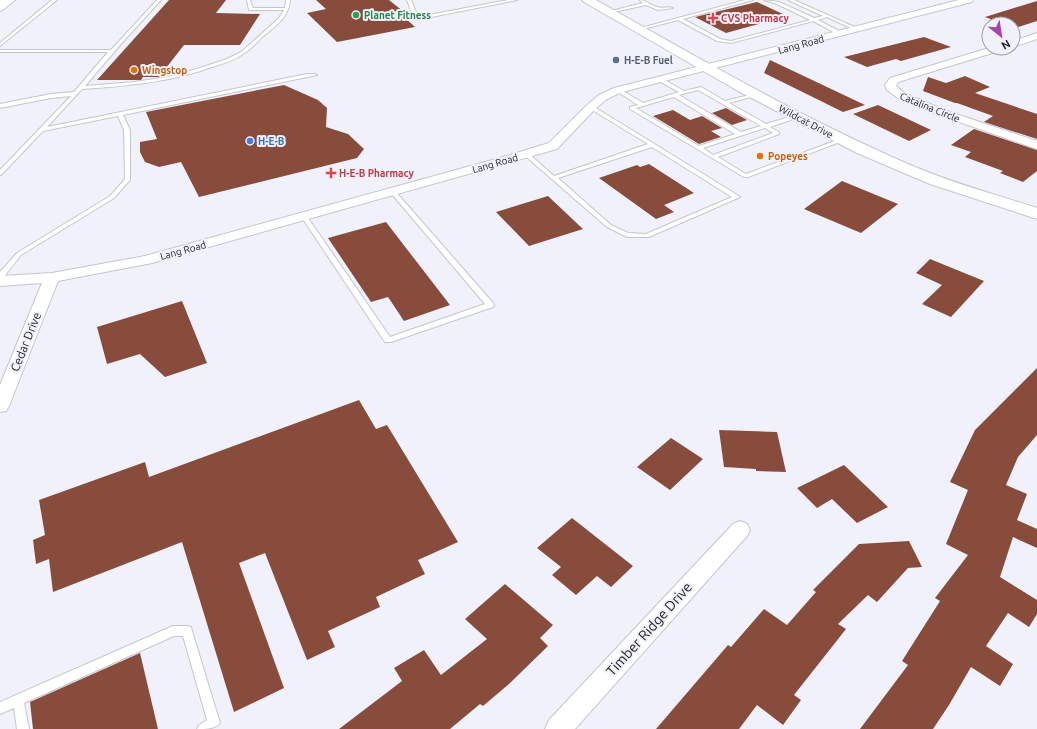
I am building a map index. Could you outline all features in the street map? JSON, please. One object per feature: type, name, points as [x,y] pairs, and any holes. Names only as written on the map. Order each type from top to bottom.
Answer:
[{"type":"main road","points":[[0,7],[9,0]]},
{"type":"main road","name":"Wildcat Drive","points":[[588,0],[708,68],[842,140],[904,168],[1037,214]]},
{"type":"street","name":"Lang Road","points":[[0,281],[52,278],[146,260],[526,154],[553,146],[602,97],[618,90],[969,0]]},
{"type":"street","points":[[1021,41],[1037,36]]},
{"type":"street","name":"Catalina Circle","points":[[981,53],[894,80],[890,85],[891,88],[902,96],[937,111],[1037,145]]},
{"type":"street","name":"Cedar Drive","points":[[0,406],[52,278]]},
{"type":"street","name":"Timber Ridge Drive","points":[[558,729],[740,530]]},
{"type":"lane","points":[[0,44],[55,0]]},
{"type":"lane","points":[[0,173],[80,88],[159,0]]},
{"type":"lane","points":[[249,0],[251,9],[286,10]]},
{"type":"lane","points":[[80,88],[140,83],[174,78],[196,72],[239,55],[281,19],[286,10],[288,0]]},
{"type":"lane","points":[[409,0],[416,19],[515,0]]},
{"type":"lane","points":[[641,0],[658,9],[671,8]]},
{"type":"lane","points":[[639,29],[680,19],[690,14],[751,0]]},
{"type":"lane","points":[[766,0],[778,3],[841,34]]},
{"type":"lane","points":[[790,0],[857,29]]},
{"type":"lane","points":[[609,12],[646,4]]},
{"type":"lane","points":[[680,19],[719,40],[732,42],[827,16]]},
{"type":"lane","points":[[0,51],[112,51]]},
{"type":"lane","points":[[40,130],[307,75],[315,75]]},
{"type":"lane","points":[[661,80],[683,92]]},
{"type":"lane","points":[[713,157],[777,133],[700,88],[632,108],[698,148],[713,157],[728,166],[745,171],[752,171],[806,149],[816,150],[842,140]]},
{"type":"lane","points":[[618,90],[642,105]]},
{"type":"lane","points":[[0,106],[51,96],[74,94]]},
{"type":"lane","points":[[724,103],[756,94]]},
{"type":"lane","points":[[675,95],[740,134]]},
{"type":"lane","points":[[526,154],[608,226],[627,235],[647,236],[737,197],[591,107]]},
{"type":"lane","points":[[0,276],[19,254],[112,197],[128,179],[128,130],[120,114]]},
{"type":"lane","points":[[698,148],[798,116]]},
{"type":"lane","points":[[554,178],[652,144]]},
{"type":"lane","points":[[304,216],[388,340],[490,305],[393,192]]},
{"type":"lane","points":[[0,708],[172,631],[187,631],[214,723],[203,729]]},
{"type":"lane","points":[[18,700],[23,729]]},
{"type":"building","points":[[169,0],[226,0],[216,13],[260,14],[240,45],[184,45],[159,77],[143,77],[141,80],[97,80]]},
{"type":"building","points":[[316,0],[389,0],[409,16],[404,17],[415,27],[337,42],[307,13],[326,9]]},
{"type":"building","points":[[1037,1],[1037,21],[1021,26],[1021,16],[988,16]]},
{"type":"building","name":"CVS Pharmacy","points":[[757,2],[787,16],[726,33],[695,17]]},
{"type":"building","points":[[924,37],[951,47],[901,61],[896,59],[867,67],[844,57]]},
{"type":"building","points":[[770,60],[865,105],[843,112],[764,73]]},
{"type":"building","points":[[965,76],[990,87],[975,93],[1037,114],[1037,139],[984,122],[993,116],[923,91],[928,77],[946,83]]},
{"type":"building","name":"H-E-B","points":[[284,85],[318,100],[327,108],[326,127],[348,134],[364,149],[357,158],[199,197],[181,162],[159,167],[145,162],[140,152],[140,142],[157,139],[146,112]]},
{"type":"building","points":[[878,105],[931,130],[909,141],[853,114]]},
{"type":"building","points":[[726,108],[747,120],[732,125],[712,113]]},
{"type":"building","points":[[673,110],[690,120],[702,116],[722,128],[711,131],[721,137],[699,144],[653,116]]},
{"type":"building","points":[[974,129],[1037,150],[1037,171],[1023,182],[1000,173],[1003,171],[965,157],[971,152],[951,145]]},
{"type":"building","points":[[649,164],[694,193],[664,205],[674,212],[656,219],[599,178],[637,165],[640,167]]},
{"type":"building","points":[[842,181],[898,204],[861,233],[804,209]]},
{"type":"building","points":[[548,196],[583,229],[529,246],[496,212]]},
{"type":"building","points":[[386,222],[450,305],[404,321],[388,297],[371,302],[328,238]]},
{"type":"building","points":[[930,259],[984,281],[951,317],[922,304],[942,285],[916,273]]},
{"type":"building","points":[[182,301],[207,363],[165,377],[140,354],[107,364],[97,327]]},
{"type":"building","points":[[1037,368],[1037,435],[1018,457],[1006,485],[1027,494],[1017,520],[1037,529],[1037,548],[1013,537],[1000,577],[1037,600],[1037,614],[1029,627],[1008,613],[986,646],[1013,664],[1000,686],[971,667],[933,729],[860,729],[908,665],[902,661],[940,601],[935,598],[968,555],[946,544],[968,490],[950,482],[975,430]]},
{"type":"building","points":[[359,400],[376,429],[387,425],[458,542],[418,560],[425,574],[376,597],[380,607],[328,631],[335,647],[307,660],[265,553],[239,563],[284,688],[234,712],[182,542],[53,592],[49,559],[36,564],[33,540],[45,535],[39,500],[145,462],[149,477]]},
{"type":"building","points":[[719,430],[777,432],[786,472],[756,471],[756,469],[724,467]]},
{"type":"building","points":[[671,438],[703,459],[670,490],[637,467]]},
{"type":"building","points":[[844,465],[888,507],[857,523],[832,499],[817,508],[797,488]]},
{"type":"building","points":[[572,518],[633,566],[611,587],[597,576],[576,595],[552,575],[561,567],[537,548]]},
{"type":"building","points":[[909,541],[922,567],[908,568],[877,602],[868,595],[838,624],[846,629],[794,695],[801,700],[783,725],[757,705],[739,729],[656,729],[728,645],[731,647],[764,609],[787,625],[816,592],[813,590],[859,544]]},
{"type":"building","points":[[505,584],[553,625],[540,638],[548,646],[509,684],[483,706],[480,704],[450,729],[339,729],[402,681],[394,668],[424,650],[441,675],[487,639],[465,619]]},
{"type":"building","points":[[140,653],[158,729],[33,729],[30,702]]},
{"type":"place","name":"Planet Fitness","points":[[356,15]]},
{"type":"place","name":"CVS Pharmacy","points":[[713,18]]},
{"type":"place","name":"H-E-B Fuel","points":[[616,60]]},
{"type":"place","name":"Wingstop","points":[[134,70]]},
{"type":"place","name":"H-E-B","points":[[250,141]]},
{"type":"place","name":"Popeyes","points":[[760,156]]},
{"type":"place","name":"H-E-B Pharmacy","points":[[331,173]]}]
